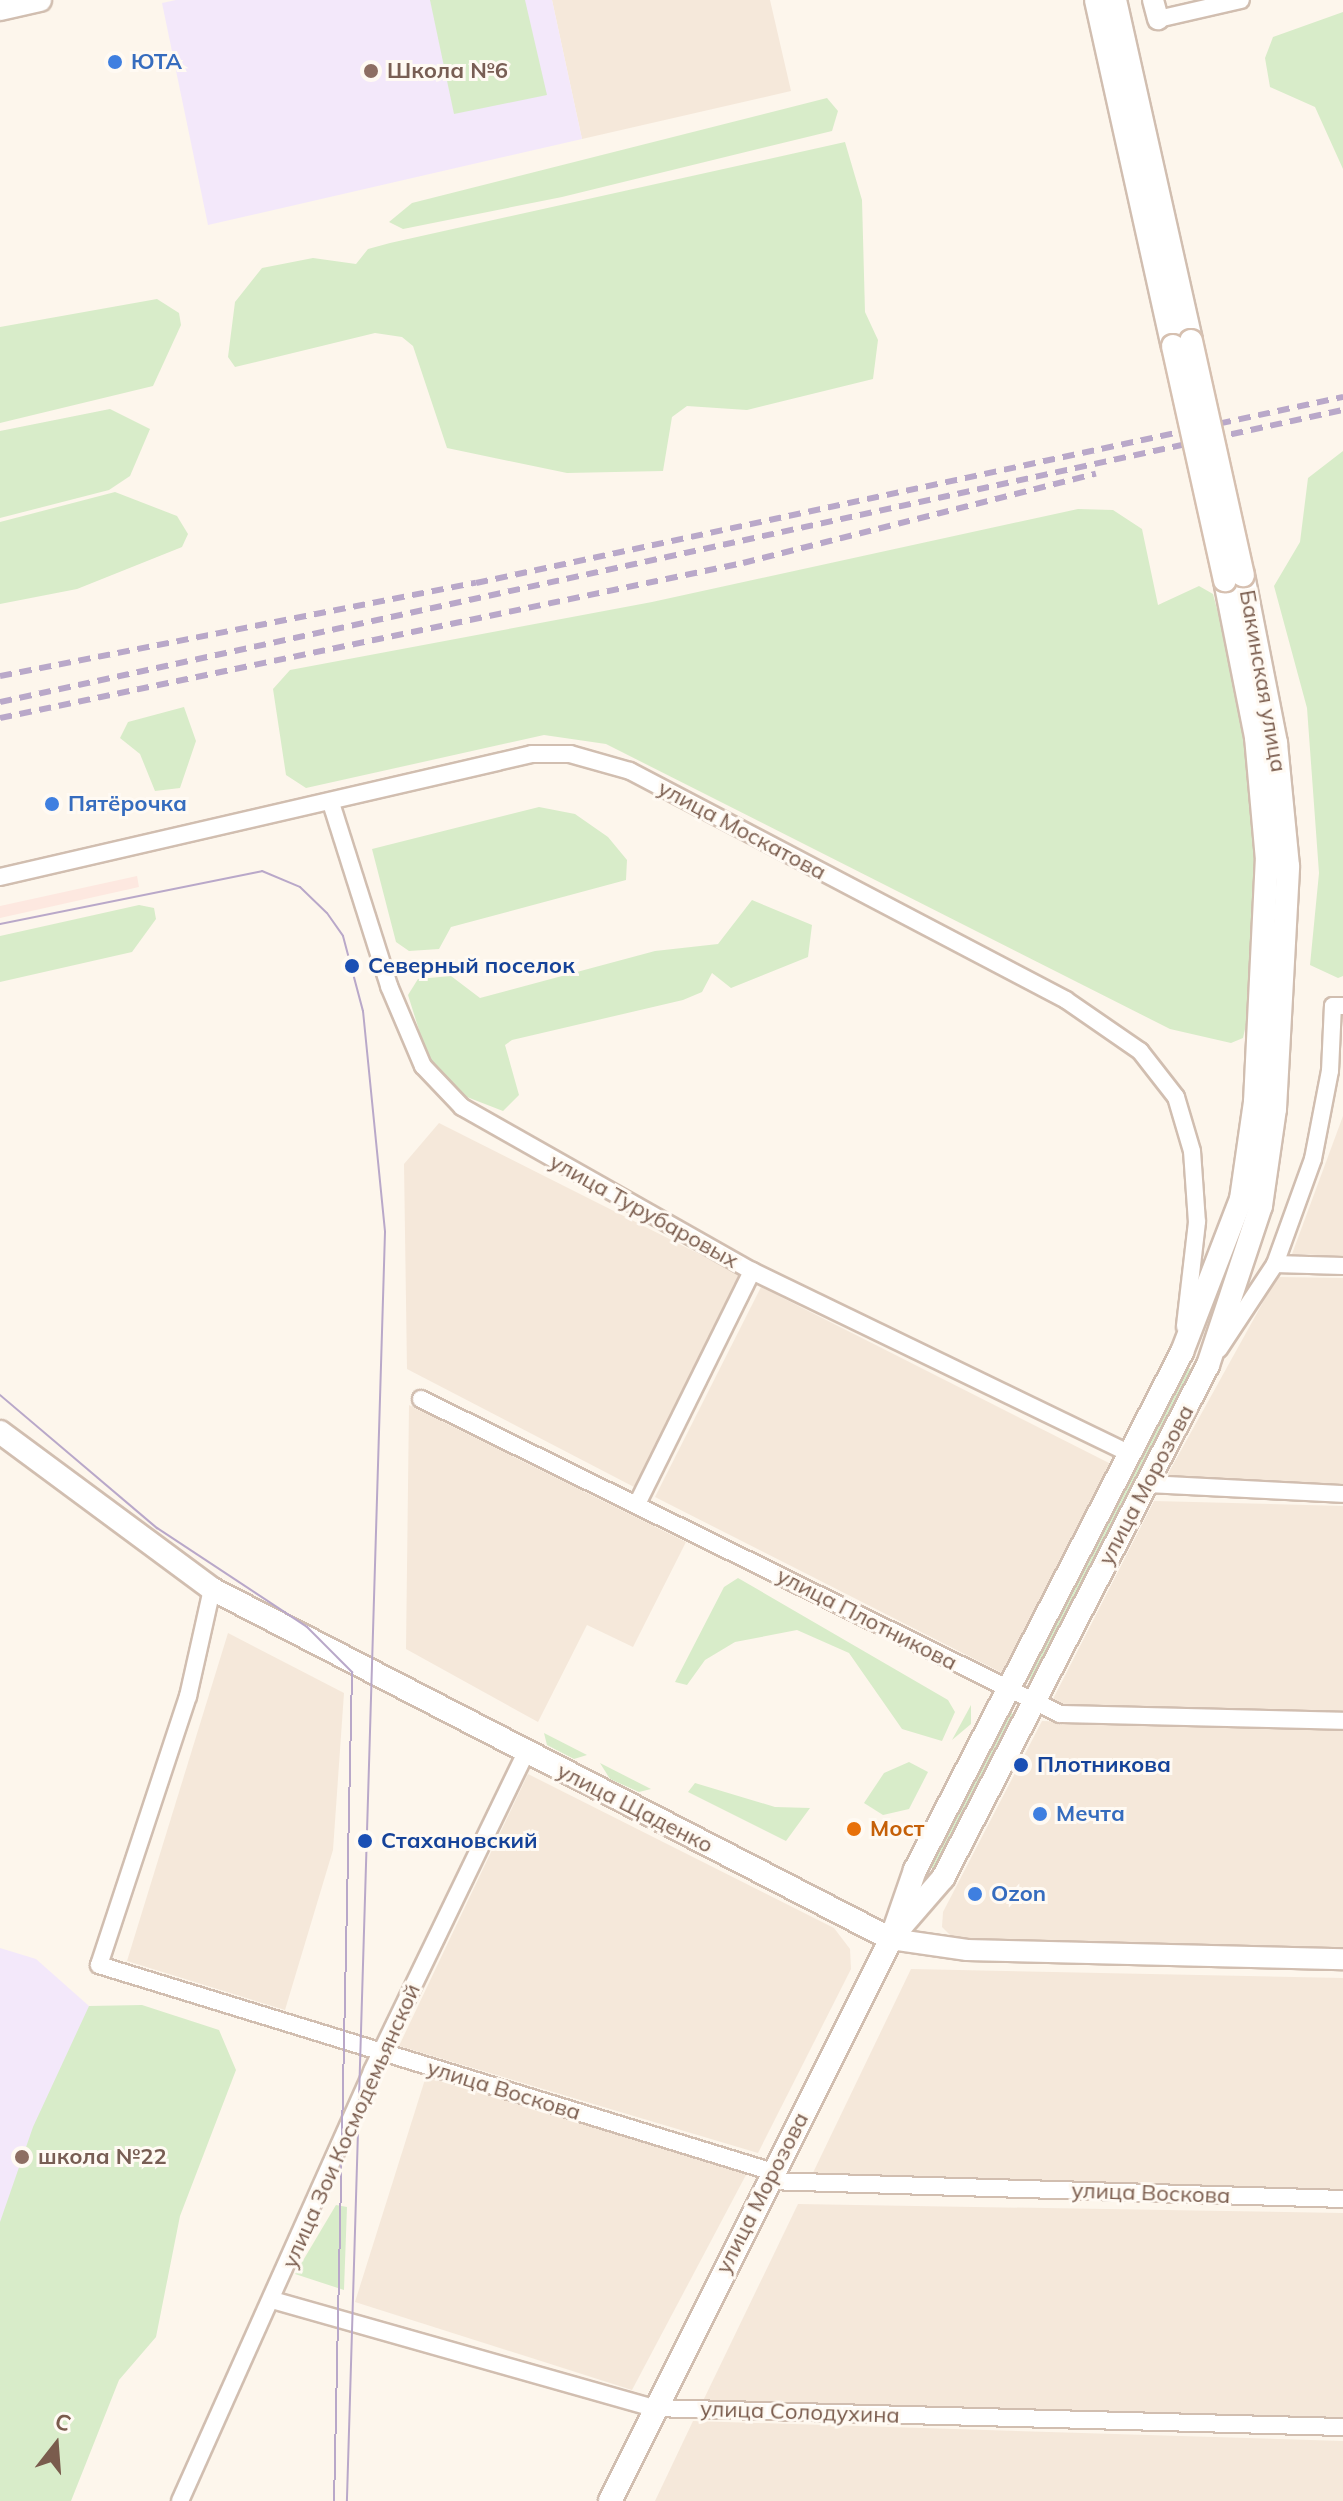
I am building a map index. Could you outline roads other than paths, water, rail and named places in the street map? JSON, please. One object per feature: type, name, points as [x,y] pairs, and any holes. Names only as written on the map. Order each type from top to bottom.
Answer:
[{"type":"main road","points":[[0,9],[40,0]]},
{"type":"main road","name":"Бакинская улица","points":[[1096,0],[1182,343]]},
{"type":"main road","name":"Бакинская улица","points":[[1115,0],[1182,343],[1234,578],[1276,743],[1289,903],[1272,1147],[1257,1221],[1208,1365]]},
{"type":"main road","name":"Бакинская улица","points":[[1182,1352],[1241,1199],[1266,923],[1263,792],[1234,578]]},
{"type":"main road","name":"улица Морозова","points":[[610,2501],[653,2408],[891,1939],[915,1870],[1182,1352]]},
{"type":"main road","name":"улица Морозова","points":[[891,1939],[943,1878],[1208,1365]]},
{"type":"main road","name":"улица Щаденко","points":[[0,1432],[212,1589],[891,1939]]},
{"type":"main road","name":"улица Морозова","points":[[600,2501],[634,2447]]},
{"type":"street","points":[[1155,10],[1241,0]]},
{"type":"street","name":"улица Москатова","points":[[0,877],[332,806],[532,754],[601,760],[1108,1024],[1162,1074],[1192,1151],[1197,1222],[1182,1352]]},
{"type":"street","name":"улица Турубаровых","points":[[332,806],[389,986],[423,1066],[443,1090],[489,1125],[752,1271],[1129,1453]]},
{"type":"street","name":"улица Морозова","points":[[1208,1365],[1275,1264],[1313,1159],[1330,1071],[1338,1006]]},
{"type":"street","points":[[1275,1264],[1343,1266]]},
{"type":"street","points":[[637,1504],[752,1271]]},
{"type":"street","name":"улица Плотникова","points":[[421,1399],[1060,1714],[1343,1721]]},
{"type":"street","points":[[1146,1484],[1343,1494]]},
{"type":"street","name":"улица Воскова","points":[[212,1589],[188,1696],[99,1965],[770,2176],[1343,2199]]},
{"type":"street","name":"улица Зои Космодемьянской","points":[[180,2501],[381,2053],[526,1752]]},
{"type":"street","name":"улица Щаденко","points":[[891,1939],[967,1950],[1343,1959]]},
{"type":"street","name":"улица Солодухина","points":[[272,2300],[653,2408],[1343,2427]]},
{"type":"tram line","points":[[0,924],[262,871],[300,887],[327,913],[343,936],[363,1011],[385,1232],[347,2501]]},
{"type":"tram line","points":[[0,1395],[157,1528],[307,1627],[352,1672],[334,2501]]},
{"type":"railway","points":[[0,676],[476,583],[1343,397]]},
{"type":"railway","points":[[0,702],[1343,410]]},
{"type":"railway","points":[[0,718],[743,563],[1096,474]]},
{"type":"place","name":"ЮТА","points":[[115,62]]},
{"type":"place","name":"Школа №6","points":[[371,71]]},
{"type":"place","name":"Пятёрочка","points":[[52,804]]},
{"type":"place","name":"Северный поселок","points":[[352,966]]},
{"type":"place","name":"Плотникова","points":[[1021,1765]]},
{"type":"place","name":"Мечта","points":[[1040,1814]]},
{"type":"place","name":"Мост","points":[[854,1829]]},
{"type":"place","name":"Стахановский","points":[[365,1841]]},
{"type":"place","name":"Ozon","points":[[975,1894]]},
{"type":"place","name":"школа №22","points":[[22,2157]]}]
